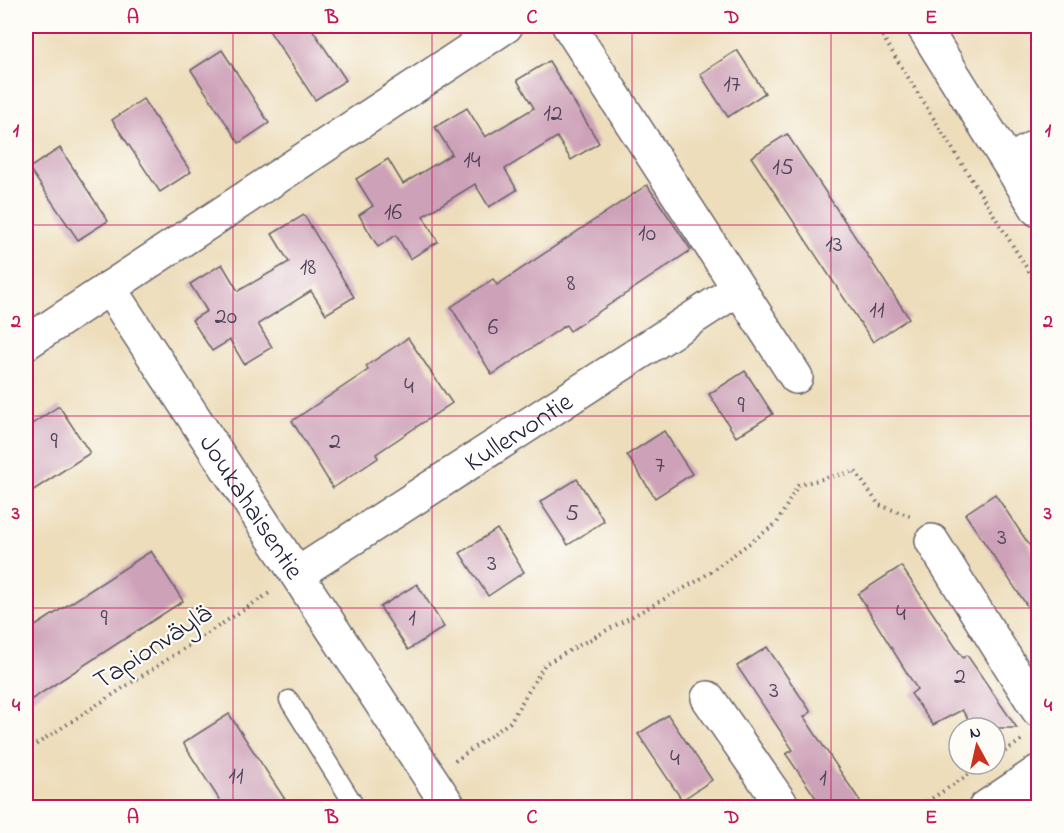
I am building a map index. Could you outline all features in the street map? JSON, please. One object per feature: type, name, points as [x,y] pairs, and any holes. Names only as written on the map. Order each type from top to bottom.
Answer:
[{"type":"street","points":[[26,344],[506,26]]},
{"type":"street","points":[[569,26],[796,377]]},
{"type":"street","points":[[923,26],[1038,210]]},
{"type":"street","points":[[1009,162],[1038,145]]},
{"type":"street","name":"Joukahaisentie","points":[[110,288],[299,573],[450,807]]},
{"type":"street","name":"Kullervontie","points":[[299,573],[738,289]]},
{"type":"street","points":[[932,541],[1034,723]]},
{"type":"street","points":[[708,698],[784,807]]},
{"type":"street","points":[[985,807],[1038,772]]},
{"type":"lane","points":[[289,700],[356,807]]},
{"type":"path","points":[[26,34],[37,26]]},
{"type":"path","points":[[876,26],[1038,286]]},
{"type":"path","points":[[431,778],[510,722],[545,664],[699,580],[777,523],[798,485],[855,471],[879,505],[923,520],[932,541]]},
{"type":"path","name":"Tapionväylä","points":[[26,751],[299,573]]},
{"type":"path","points":[[1007,747],[1034,723]]},
{"type":"path","points":[[917,807],[966,776]]},
{"type":"building","points":[[266,26],[310,26],[346,80],[315,100]]},
{"type":"building","points":[[222,50],[269,123],[239,143],[191,70]]},
{"type":"building","points":[[737,50],[765,93],[728,117],[700,74]]},
{"type":"building","points":[[549,61],[599,143],[571,160],[557,137],[505,169],[517,190],[489,207],[475,184],[423,216],[438,242],[410,259],[396,235],[378,247],[359,215],[373,206],[356,179],[388,159],[403,184],[452,154],[435,127],[467,108],[485,137],[534,108],[517,80]]},
{"type":"building","points":[[143,99],[191,172],[160,192],[112,120]]},
{"type":"building","points":[[787,134],[909,318],[873,342],[751,157]]},
{"type":"building","points":[[60,148],[108,221],[78,240],[29,168]]},
{"type":"building","points":[[647,185],[691,250],[570,331],[566,325],[492,375],[451,307],[493,279],[497,285]]},
{"type":"building","points":[[304,215],[354,297],[326,314],[311,291],[258,324],[272,347],[244,364],[230,340],[212,351],[192,320],[207,311],[190,284],[222,264],[238,291],[289,262],[272,234]]},
{"type":"building","points":[[408,338],[452,403],[376,454],[378,458],[333,488],[292,421],[368,370],[366,366]]},
{"type":"building","points":[[745,371],[773,414],[736,437],[709,394]]},
{"type":"building","points":[[59,406],[90,453],[26,495],[26,428]]},
{"type":"building","points":[[664,431],[692,474],[655,498],[627,455]]},
{"type":"building","points":[[577,479],[604,521],[568,545],[540,502]]},
{"type":"building","points":[[995,494],[1038,558],[1038,622],[965,514]]},
{"type":"building","points":[[497,529],[524,572],[488,596],[460,553]]},
{"type":"building","points":[[151,551],[183,601],[26,703],[26,632]]},
{"type":"building","points":[[901,566],[963,658],[967,655],[1017,728],[1007,728],[1007,716],[966,716],[962,710],[933,725],[911,694],[917,689],[858,594]]},
{"type":"building","points":[[417,584],[444,627],[408,650],[380,607]]},
{"type":"building","points":[[767,647],[811,712],[804,717],[864,807],[822,807],[786,754],[793,750],[737,666]]},
{"type":"building","points":[[229,714],[290,807],[224,807],[183,743]]},
{"type":"building","points":[[668,715],[712,780],[682,800],[638,734]]}]
